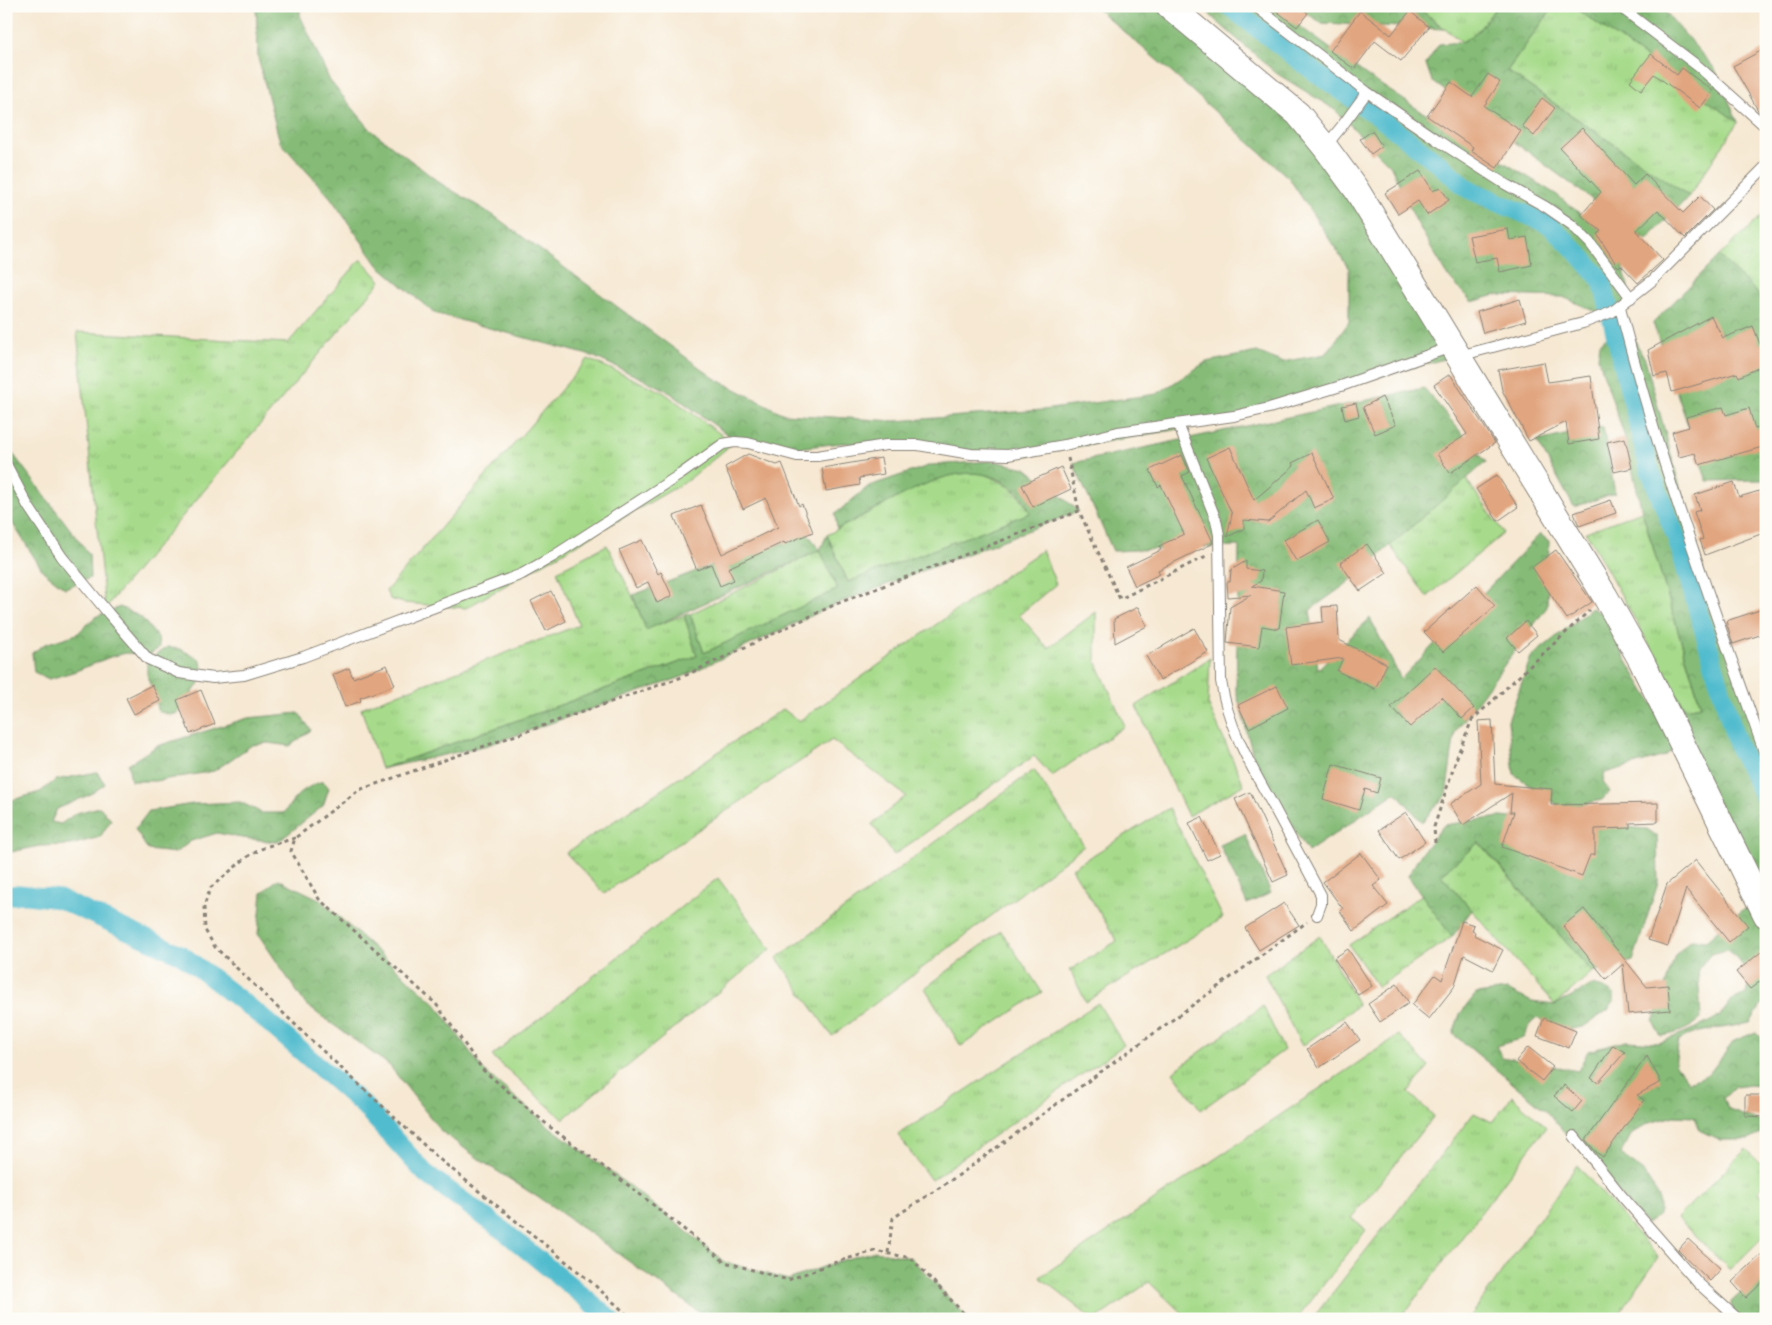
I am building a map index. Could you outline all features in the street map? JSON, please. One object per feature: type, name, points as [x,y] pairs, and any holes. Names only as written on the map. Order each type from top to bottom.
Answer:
[{"type":"street","points":[[1169,6],[1291,108],[1325,147],[1356,189],[1605,596],[1641,660],[1766,915]]},
{"type":"lane","points":[[1255,6],[1367,92],[1504,184],[1546,207],[1572,226],[1590,243],[1631,298]]},
{"type":"lane","points":[[1619,6],[1699,68],[1766,127]]},
{"type":"lane","points":[[1325,147],[1367,92]]},
{"type":"lane","points":[[6,464],[28,506],[62,556],[148,660],[179,674],[213,678],[244,674],[303,657],[522,574],[552,557],[681,474],[723,444],[748,442],[797,456],[817,456],[886,445],[918,445],[971,454],[1008,455],[1065,445],[1118,432],[1234,416],[1270,408],[1455,351],[1583,323],[1616,310],[1653,280],[1766,166]]},
{"type":"lane","points":[[1616,310],[1667,475],[1730,660],[1766,757]]},
{"type":"lane","points":[[1178,424],[1216,520],[1220,549],[1221,681],[1223,698],[1250,764],[1321,894],[1321,904],[1317,914]]},
{"type":"lane","points":[[1574,1136],[1621,1195],[1698,1283],[1738,1319]]},
{"type":"path","points":[[1065,445],[1079,512],[1120,598],[1220,549]]},
{"type":"path","points":[[632,1319],[590,1281],[438,1158],[215,947],[205,930],[204,907],[210,888],[247,857],[265,847],[295,838],[359,790],[682,677],[836,604],[1079,512]]},
{"type":"path","points":[[1435,843],[1434,827],[1459,751],[1472,720],[1605,596]]},
{"type":"path","points":[[295,838],[291,851],[319,899],[436,1004],[483,1070],[550,1126],[725,1262],[788,1280],[875,1251],[911,1258],[969,1319]]},
{"type":"path","points":[[888,1253],[893,1218],[958,1175],[1317,914]]},
{"type":"green space","points":[[256,6],[300,6],[300,15],[330,81],[371,130],[440,183],[493,215],[714,378],[784,414],[895,421],[1043,410],[1157,394],[1206,362],[1257,352],[1282,362],[1326,354],[1349,322],[1349,269],[1289,178],[1094,6],[1172,6],[1267,82],[1462,354],[1207,424],[1025,456],[920,446],[842,443],[787,449],[739,443],[665,389],[592,356],[434,313],[378,265],[331,198],[280,142],[258,58]]},
{"type":"green space","points":[[1203,6],[1272,6],[1369,77],[1557,195],[1599,229],[1622,263],[1628,286],[1625,303],[1599,313],[1563,297],[1496,295],[1472,302],[1450,279],[1432,249],[1415,219],[1391,166],[1334,109],[1276,73],[1213,18]]},
{"type":"green space","points":[[1295,6],[1416,6],[1444,29],[1322,23]]},
{"type":"green space","points":[[1416,6],[1497,6],[1478,31],[1462,42]]},
{"type":"green space","points":[[1497,6],[1554,6],[1507,71],[1689,196],[1647,240],[1432,81],[1426,64],[1439,44],[1462,42],[1478,31]]},
{"type":"green space","points":[[1554,6],[1572,6],[1738,122],[1689,196],[1507,71]]},
{"type":"green space","points":[[1572,6],[1663,6],[1662,8],[1715,69],[1738,122]]},
{"type":"green space","points":[[1766,212],[1766,302],[1765,302],[1719,256]]},
{"type":"green space","points":[[1719,256],[1766,302],[1766,480],[1707,481],[1653,323]]},
{"type":"green space","points":[[361,259],[381,281],[105,608],[77,332],[288,343]]},
{"type":"green space","points":[[1612,332],[1624,332],[1635,341],[1645,359],[1712,604],[1766,750],[1766,897],[1642,655],[1653,652],[1685,709],[1701,706],[1642,511],[1625,438],[1598,357],[1600,343]]},
{"type":"green space","points":[[588,359],[663,392],[733,443],[687,481],[466,608],[404,603],[390,599],[386,591]]},
{"type":"green space","points":[[1424,388],[1486,462],[1345,585],[1310,610],[1318,669],[1370,618],[1401,679],[1540,534],[1549,541],[1547,607],[1455,732],[1446,795],[1422,822],[1396,792],[1308,852],[1256,767],[1236,691],[1239,546],[1113,551],[1073,463]]},
{"type":"green space","points":[[1603,427],[1615,493],[1574,507],[1537,441]]},
{"type":"green space","points":[[6,449],[13,454],[89,554],[90,578],[65,588],[43,571],[6,513]]},
{"type":"green space","points":[[993,461],[1026,468],[1079,511],[836,604],[682,677],[488,745],[381,769],[697,656],[684,615],[690,614],[704,653],[838,589],[820,550],[827,535],[848,582],[1030,513],[1021,496],[1006,483],[990,476],[974,473],[957,474],[924,485],[837,529],[835,514],[869,486],[931,465]]},
{"type":"green space","points":[[981,473],[1016,492],[1031,513],[848,582],[827,535],[922,484],[952,474]]},
{"type":"green space","points":[[1466,479],[1504,533],[1427,597],[1390,545]]},
{"type":"green space","points":[[1642,511],[1701,707],[1685,709],[1586,532]]},
{"type":"green space","points":[[805,530],[820,550],[646,630],[633,595]]},
{"type":"green space","points":[[607,545],[632,595],[646,629],[684,615],[697,656],[381,769],[361,708],[579,625],[557,571]]},
{"type":"green space","points":[[820,550],[838,590],[704,653],[690,614]]},
{"type":"green space","points":[[1042,550],[1056,584],[1019,615],[1048,648],[1096,612],[1096,661],[1125,726],[1052,776],[1034,756],[894,855],[872,824],[906,796],[832,740],[604,893],[566,853],[783,709],[799,721]]},
{"type":"green space","points":[[120,607],[141,617],[158,638],[159,648],[149,655],[126,653],[110,657],[76,671],[49,679],[34,672],[32,653],[45,644],[77,634],[95,617]]},
{"type":"green space","points":[[1592,608],[1604,615],[1622,653],[1655,708],[1675,748],[1665,756],[1605,773],[1603,781],[1610,792],[1602,800],[1562,808],[1514,774],[1508,721],[1531,657]]},
{"type":"green space","points":[[167,647],[180,649],[201,660],[203,678],[178,713],[171,715],[158,711],[147,674],[147,661]]},
{"type":"green space","points":[[1210,658],[1208,704],[1244,785],[1188,816],[1136,706]]},
{"type":"green space","points":[[299,713],[311,730],[290,746],[268,743],[252,745],[214,771],[156,781],[131,781],[128,764],[157,746],[248,718]]},
{"type":"green space","points":[[1034,770],[1084,846],[832,1036],[777,958]]},
{"type":"green space","points":[[97,772],[105,784],[91,794],[57,809],[51,822],[61,824],[76,813],[100,807],[111,820],[100,837],[71,845],[40,846],[6,853],[6,802],[40,792],[56,780]]},
{"type":"green space","points":[[323,781],[329,788],[323,806],[278,842],[217,833],[191,841],[175,853],[148,850],[135,829],[149,811],[193,804],[240,802],[262,813],[284,813],[292,801],[301,793],[310,786]]},
{"type":"green space","points":[[1169,808],[1223,918],[1086,1002],[1070,970],[1117,941],[1072,868]]},
{"type":"green space","points":[[1500,817],[1647,829],[1657,836],[1658,883],[1633,961],[1592,972],[1479,842],[1441,875],[1472,910],[1452,937],[1408,876],[1421,854],[1444,825]]},
{"type":"green space","points":[[1245,834],[1271,893],[1247,904],[1220,845]]},
{"type":"green space","points":[[1478,842],[1592,972],[1555,1005],[1441,875]]},
{"type":"green space","points":[[718,878],[771,949],[563,1119],[492,1056]]},
{"type":"green space","points":[[278,879],[319,899],[436,1004],[483,1070],[550,1127],[632,1188],[725,1262],[788,1280],[839,1261],[875,1251],[911,1258],[969,1319],[709,1319],[553,1207],[483,1162],[441,1131],[389,1065],[306,1005],[258,934],[262,893]]},
{"type":"green space","points":[[1423,894],[1452,937],[1378,987],[1349,945]]},
{"type":"green space","points":[[1745,908],[1758,911],[1766,924],[1766,1003],[1761,1006],[1750,1023],[1693,1033],[1679,1040],[1675,1064],[1689,1082],[1709,1074],[1734,1041],[1756,1032],[1766,1042],[1766,1088],[1751,1085],[1735,1087],[1723,1099],[1729,1110],[1759,1121],[1762,1127],[1760,1134],[1749,1140],[1720,1140],[1699,1130],[1694,1117],[1674,1116],[1649,1123],[1631,1135],[1621,1154],[1644,1173],[1659,1197],[1659,1215],[1646,1224],[1545,1110],[1453,1034],[1460,1014],[1476,994],[1507,990],[1532,1002],[1555,1005],[1592,985],[1604,988],[1614,994],[1614,1002],[1608,1010],[1583,1027],[1560,1031],[1537,1018],[1531,1023],[1523,1038],[1496,1046],[1502,1057],[1578,1071],[1588,1051],[1626,1041],[1659,1043],[1703,1025],[1720,1016],[1732,1000],[1746,994],[1750,977],[1738,959],[1727,950],[1711,954],[1698,969],[1701,1019],[1692,1026],[1661,1036],[1653,1022],[1675,956],[1690,940],[1706,941]]},
{"type":"green space","points":[[1001,931],[1042,992],[961,1046],[925,988]]},
{"type":"green space","points":[[1320,936],[1358,1005],[1302,1046],[1265,975]]},
{"type":"green space","points":[[1098,1003],[1124,1045],[931,1180],[898,1135]]},
{"type":"green space","points":[[1263,1006],[1284,1050],[1201,1110],[1173,1072]]},
{"type":"green space","points":[[1399,1035],[1429,1067],[1408,1092],[1434,1116],[1351,1218],[1366,1230],[1297,1319],[1188,1319],[1149,1282],[1096,1319],[1092,1319],[1040,1277]]},
{"type":"green space","points":[[1512,1096],[1546,1127],[1400,1319],[1312,1319],[1474,1113],[1492,1122]]},
{"type":"green space","points":[[1746,1149],[1766,1169],[1766,1183],[1758,1192],[1766,1200],[1766,1234],[1730,1270],[1677,1218]]},
{"type":"green space","points":[[1577,1165],[1658,1257],[1616,1319],[1469,1319]]},
{"type":"green space","points":[[1766,1274],[1766,1306],[1762,1308],[1758,1319],[1739,1319],[1732,1311],[1731,1302],[1753,1282]]},
{"type":"building","points":[[1270,6],[1299,6],[1308,13],[1297,27]]},
{"type":"building","points":[[1360,11],[1391,35],[1410,11],[1429,27],[1401,61],[1375,41],[1354,69],[1330,51]]},
{"type":"building","points":[[1766,48],[1766,118],[1759,112],[1733,66]]},
{"type":"building","points":[[1651,54],[1677,75],[1682,68],[1713,91],[1700,108],[1654,74],[1641,90],[1630,81]]},
{"type":"building","points":[[1488,74],[1500,82],[1484,106],[1521,131],[1497,168],[1471,151],[1473,147],[1427,116],[1451,82],[1472,97]]},
{"type":"building","points":[[1542,98],[1555,108],[1534,136],[1522,126]]},
{"type":"building","points":[[1582,128],[1634,185],[1645,174],[1683,213],[1700,196],[1713,210],[1685,238],[1658,210],[1636,231],[1663,260],[1638,283],[1621,265],[1618,267],[1597,234],[1601,231],[1581,215],[1601,192],[1560,148]]},
{"type":"building","points":[[1372,131],[1382,146],[1371,154],[1360,139]]},
{"type":"building","points":[[1420,171],[1433,191],[1440,187],[1449,200],[1427,215],[1418,201],[1398,214],[1385,193]]},
{"type":"building","points":[[1508,229],[1510,240],[1527,237],[1532,265],[1500,272],[1497,258],[1475,262],[1469,236]]},
{"type":"building","points":[[1520,299],[1526,321],[1483,333],[1477,312]]},
{"type":"building","points":[[1711,316],[1723,338],[1753,326],[1760,344],[1762,343],[1766,351],[1766,364],[1739,377],[1737,373],[1672,392],[1667,373],[1654,376],[1648,350]]},
{"type":"building","points":[[1544,362],[1548,382],[1591,376],[1599,439],[1569,444],[1566,422],[1529,441],[1502,390],[1498,370]]},
{"type":"building","points":[[1450,374],[1495,443],[1450,473],[1437,454],[1467,434],[1434,385]]},
{"type":"building","points":[[1382,397],[1396,425],[1375,434],[1363,407]]},
{"type":"building","points":[[1356,403],[1359,416],[1345,420],[1342,406]]},
{"type":"building","points":[[1723,407],[1726,415],[1749,408],[1755,429],[1766,426],[1766,446],[1699,465],[1695,453],[1679,457],[1672,432],[1689,427],[1686,417]]},
{"type":"building","points":[[1625,438],[1632,468],[1614,472],[1607,442]]},
{"type":"building","points":[[1230,447],[1254,500],[1294,466],[1292,463],[1312,453],[1334,499],[1314,508],[1306,490],[1268,522],[1244,520],[1244,529],[1227,537],[1232,514],[1206,458]]},
{"type":"building","points":[[748,454],[777,465],[782,463],[799,506],[802,504],[813,532],[785,544],[784,542],[728,568],[734,580],[720,586],[711,564],[697,570],[674,516],[701,505],[722,554],[778,527],[766,498],[743,509],[725,467]]},
{"type":"building","points":[[1182,455],[1190,472],[1182,476],[1212,540],[1212,544],[1158,570],[1160,574],[1135,586],[1126,567],[1161,550],[1159,546],[1184,534],[1161,485],[1158,487],[1150,470]]},
{"type":"building","points":[[881,458],[884,474],[859,478],[860,485],[826,491],[822,468]]},
{"type":"building","points":[[1061,467],[1071,489],[1033,507],[1022,485]]},
{"type":"building","points":[[1497,475],[1518,507],[1498,521],[1476,489]]},
{"type":"building","points":[[1734,482],[1739,497],[1766,489],[1766,532],[1705,555],[1700,540],[1703,539],[1694,512],[1700,510],[1695,495]]},
{"type":"building","points":[[1611,500],[1616,513],[1579,526],[1574,513]]},
{"type":"building","points":[[1318,520],[1330,542],[1296,561],[1284,540]]},
{"type":"building","points":[[642,540],[658,574],[661,572],[672,596],[657,603],[648,582],[636,588],[619,550]]},
{"type":"building","points":[[1367,544],[1387,573],[1360,591],[1340,563]]},
{"type":"building","points":[[1556,550],[1592,602],[1567,619],[1532,567]]},
{"type":"building","points":[[1246,561],[1246,569],[1262,571],[1261,581],[1252,586],[1284,591],[1279,629],[1262,626],[1259,647],[1227,643],[1230,607],[1251,595],[1228,597],[1227,582],[1230,582],[1231,570]]},
{"type":"building","points":[[1477,585],[1495,606],[1443,652],[1424,632]]},
{"type":"building","points":[[551,591],[566,621],[546,631],[531,601]]},
{"type":"building","points":[[1337,606],[1339,640],[1387,664],[1375,689],[1337,671],[1343,658],[1291,665],[1286,627],[1323,622],[1322,607]]},
{"type":"building","points":[[1138,607],[1147,626],[1115,643],[1114,619]]},
{"type":"building","points":[[1766,608],[1766,633],[1733,644],[1726,621]]},
{"type":"building","points":[[1526,621],[1537,635],[1518,651],[1507,638]]},
{"type":"building","points":[[1194,628],[1208,652],[1160,680],[1146,656]]},
{"type":"building","points":[[387,665],[395,685],[360,698],[361,701],[345,707],[333,675],[349,668],[353,678]]},
{"type":"building","points":[[1435,666],[1474,708],[1462,719],[1442,697],[1410,727],[1391,707]]},
{"type":"building","points":[[152,685],[160,701],[134,714],[126,698]]},
{"type":"building","points":[[1277,686],[1288,708],[1249,728],[1238,705]]},
{"type":"building","points":[[201,690],[215,724],[190,734],[177,700]]},
{"type":"building","points":[[1492,720],[1495,784],[1552,789],[1551,805],[1658,803],[1658,822],[1630,823],[1630,828],[1595,829],[1595,855],[1590,855],[1582,876],[1502,847],[1514,812],[1510,812],[1512,793],[1463,825],[1450,804],[1481,784],[1478,721]]},
{"type":"building","points":[[1333,764],[1381,778],[1377,793],[1365,789],[1359,810],[1323,799]]},
{"type":"building","points":[[1250,792],[1288,875],[1273,882],[1235,799]]},
{"type":"building","points":[[1406,812],[1425,842],[1399,860],[1379,830]]},
{"type":"building","points":[[1202,817],[1220,854],[1207,860],[1189,823]]},
{"type":"building","points":[[1361,853],[1381,880],[1373,886],[1388,905],[1354,931],[1340,911],[1343,909],[1323,882]]},
{"type":"building","points":[[1696,860],[1748,926],[1729,942],[1686,889],[1668,946],[1648,940],[1667,884]]},
{"type":"building","points":[[1284,903],[1299,925],[1259,950],[1245,928]]},
{"type":"building","points":[[1584,909],[1647,987],[1668,985],[1670,1010],[1628,1014],[1623,964],[1606,979],[1563,926]]},
{"type":"building","points":[[1462,921],[1474,925],[1472,931],[1475,932],[1474,935],[1503,950],[1493,970],[1464,955],[1454,987],[1429,1019],[1412,1005],[1435,975],[1442,980]]},
{"type":"building","points":[[1766,948],[1766,977],[1750,989],[1736,972]]},
{"type":"building","points":[[1348,949],[1372,986],[1358,995],[1334,958]]},
{"type":"building","points":[[1397,984],[1409,1003],[1380,1022],[1368,1004]]},
{"type":"building","points":[[1544,1018],[1576,1031],[1569,1048],[1537,1036]]},
{"type":"building","points":[[1347,1022],[1360,1040],[1319,1068],[1307,1049]]},
{"type":"building","points":[[1613,1045],[1625,1052],[1598,1083],[1591,1078]]},
{"type":"building","points":[[1528,1047],[1553,1067],[1542,1081],[1516,1061]]},
{"type":"building","points":[[1647,1056],[1661,1082],[1637,1095],[1644,1100],[1603,1157],[1586,1140]]},
{"type":"building","points":[[1564,1085],[1582,1101],[1573,1112],[1554,1096]]},
{"type":"building","points":[[1745,1095],[1766,1095],[1766,1117],[1745,1116]]},
{"type":"building","points":[[1688,1239],[1721,1269],[1710,1281],[1678,1250]]},
{"type":"building","points":[[1766,1250],[1766,1279],[1746,1298],[1732,1282]]},
{"type":"waterway","points":[[1229,6],[1305,65],[1380,118],[1468,189],[1550,225],[1579,254],[1602,281],[1649,468],[1677,539],[1738,747],[1766,800]]},
{"type":"waterway","points":[[6,896],[19,894],[59,899],[182,955],[262,1017],[363,1105],[425,1173],[505,1232],[611,1319]]}]
